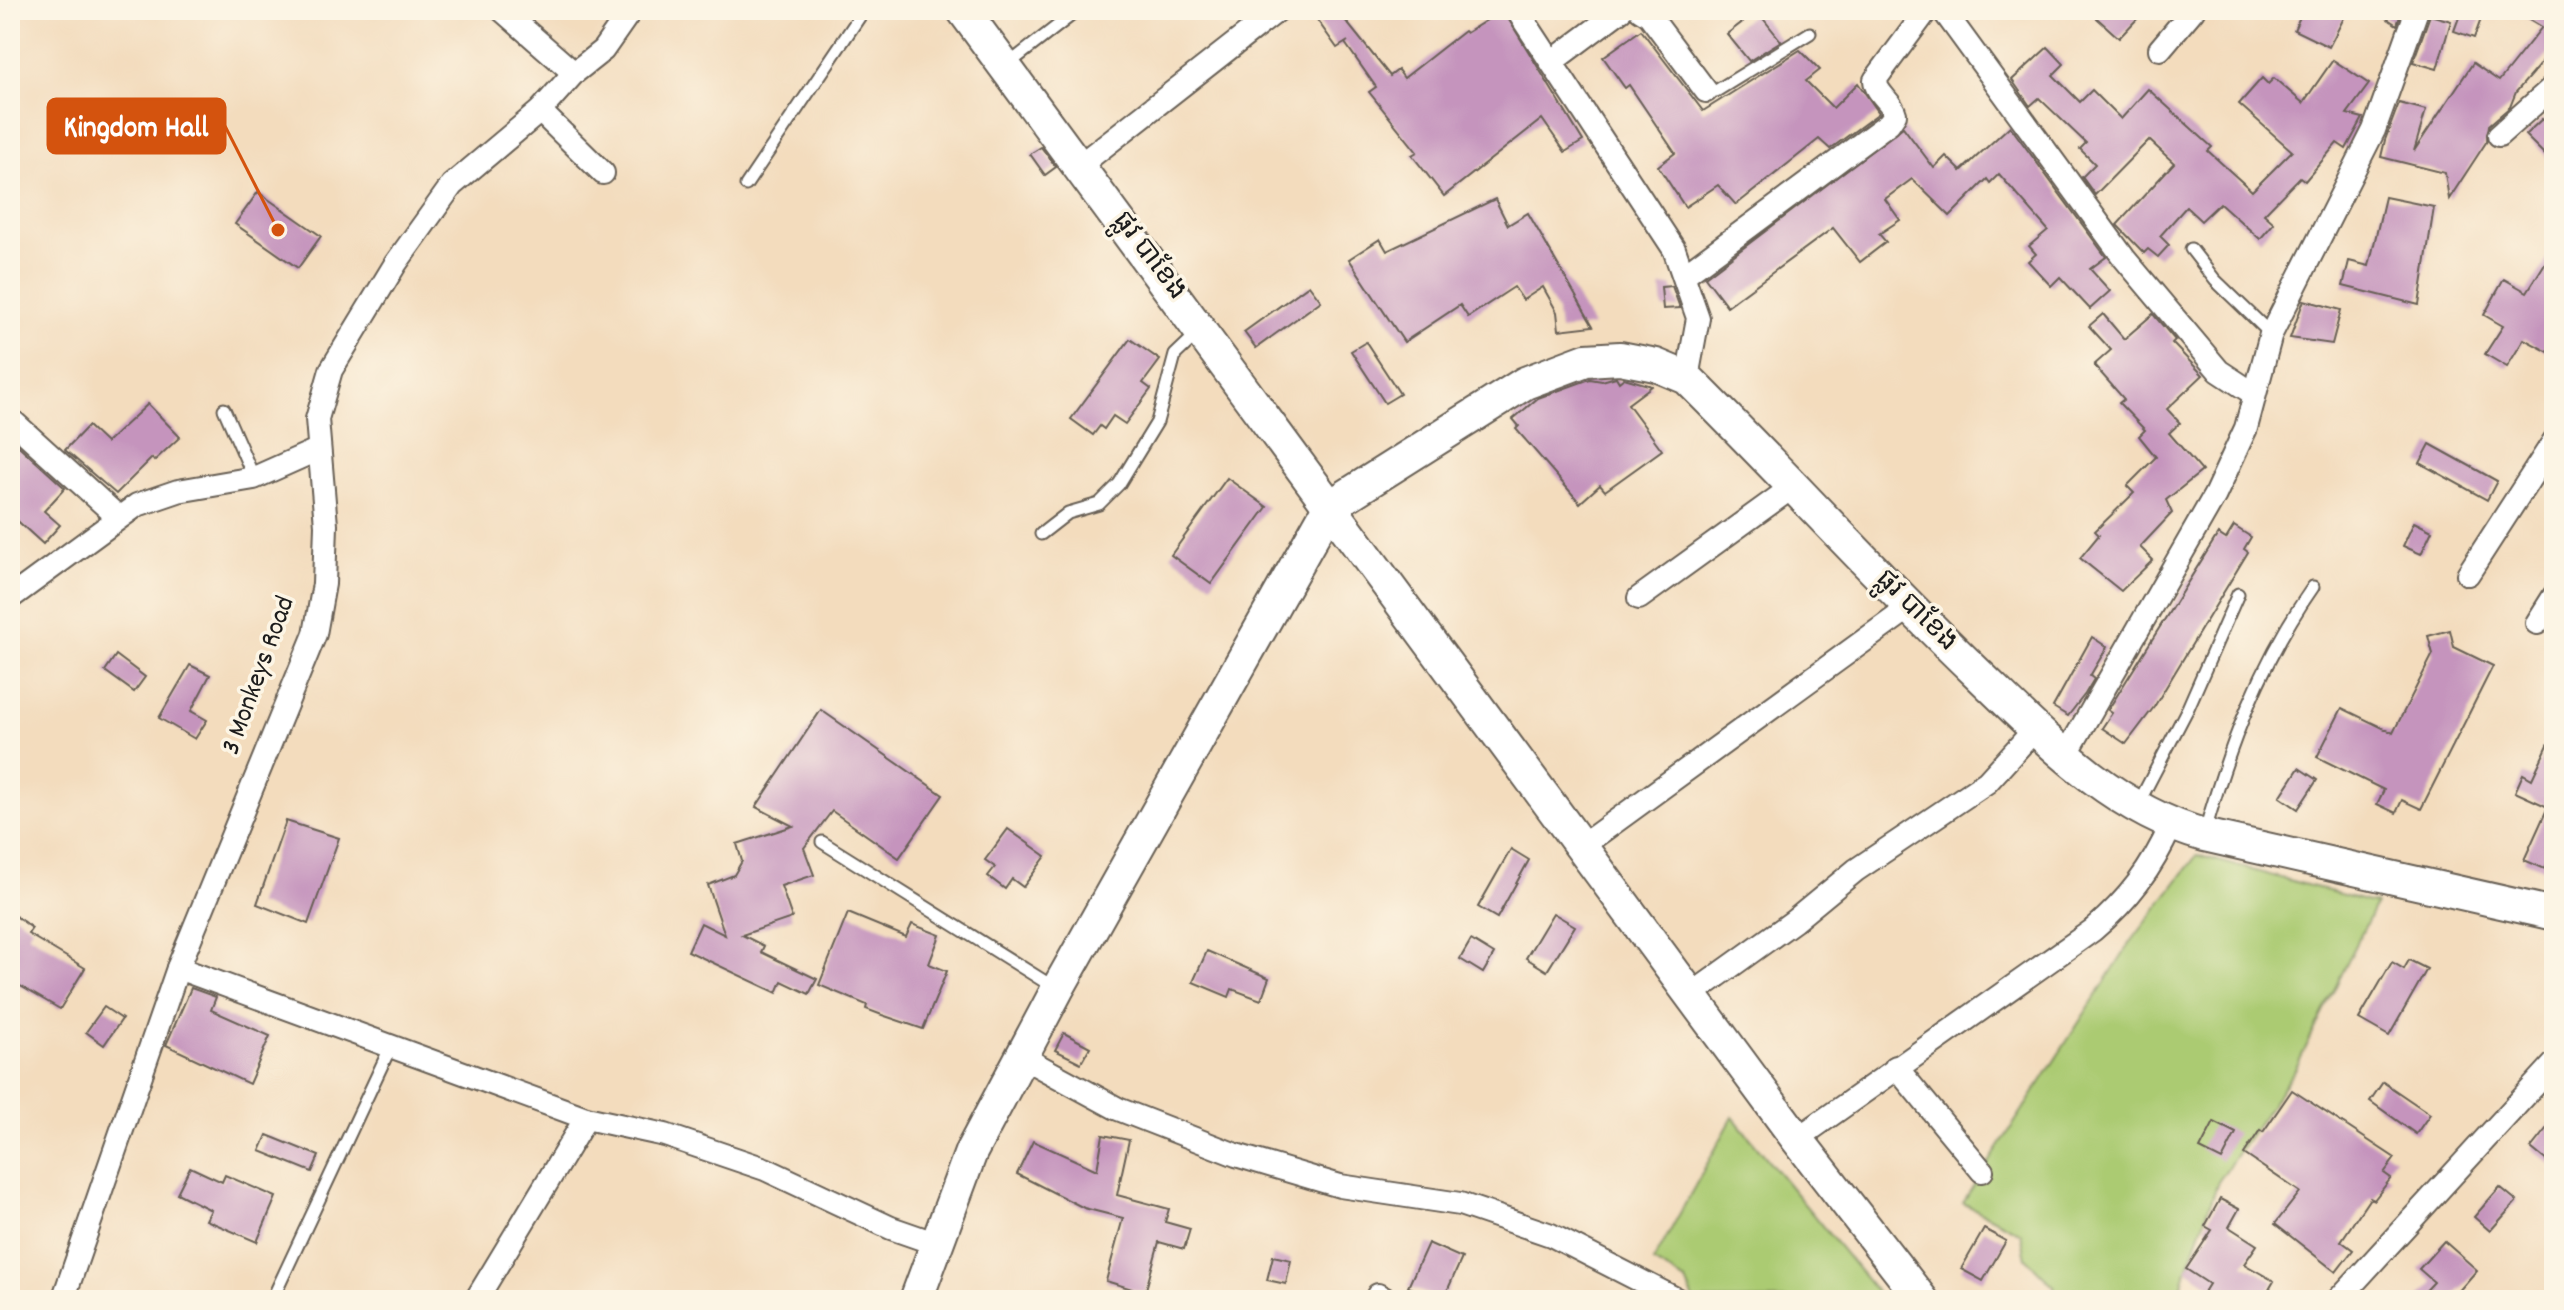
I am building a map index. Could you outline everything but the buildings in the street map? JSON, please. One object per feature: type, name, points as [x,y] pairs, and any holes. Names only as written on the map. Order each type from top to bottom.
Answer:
[{"type":"street","points":[[502,10],[574,73]]},
{"type":"street","name":"3 Monkeys Road","points":[[63,1300],[178,968],[315,634],[324,584],[326,525],[319,449],[319,403],[331,370],[396,263],[452,185],[540,111],[574,73],[603,50],[631,10]]},
{"type":"street","name":"ផ្លូវ បាខែង","points":[[963,10],[1915,1298]]},
{"type":"street","points":[[1080,165],[1278,10]]},
{"type":"street","points":[[1517,10],[1554,60],[1674,249],[1698,318],[1687,378]]},
{"type":"street","points":[[1554,60],[1621,10]]},
{"type":"street","points":[[1641,10],[1649,15],[1706,91]]},
{"type":"street","points":[[1684,275],[1889,123],[1895,114],[1893,106],[1876,86],[1875,80],[1927,10]]},
{"type":"street","points":[[1943,10],[2124,258],[2219,371],[2254,394]]},
{"type":"street","points":[[2160,49],[2193,10]]},
{"type":"street","points":[[2066,755],[2215,495],[2246,428],[2271,334],[2374,130],[2417,10]]},
{"type":"street","points":[[2499,135],[2554,86]]},
{"type":"street","points":[[540,111],[603,173]]},
{"type":"street","name":"ផ្លូវ បាខែង","points":[[1329,507],[1525,383],[1586,360],[1620,358],[1644,363],[1687,378],[1909,608],[2066,755],[2136,808],[2171,826],[2204,835],[2554,914]]},
{"type":"street","points":[[10,419],[118,517]]},
{"type":"street","points":[[2468,574],[2554,441]]},
{"type":"street","points":[[10,598],[118,517],[159,496],[254,478],[319,449]]},
{"type":"street","points":[[1639,598],[1794,486]]},
{"type":"street","points":[[916,1300],[971,1152],[1057,990],[1329,507]]},
{"type":"street","points":[[2537,623],[2554,596]]},
{"type":"street","points":[[1583,845],[1909,608]]},
{"type":"street","points":[[1691,995],[1794,921],[1856,870],[1987,782],[2036,728]]},
{"type":"street","points":[[1797,1139],[2093,930],[2127,900],[2153,865],[2171,826]]},
{"type":"street","points":[[178,968],[586,1118],[665,1135],[765,1169],[891,1228],[937,1244]]},
{"type":"street","points":[[1022,1057],[1118,1109],[1236,1155],[1340,1186],[1460,1204],[1551,1235],[1678,1300]]},
{"type":"street","points":[[2338,1300],[2554,1064]]},
{"type":"street","points":[[1896,1067],[1982,1171]]},
{"type":"street","points":[[476,1300],[586,1118]]},
{"type":"lane","points":[[746,185],[864,10]]},
{"type":"lane","points":[[1005,66],[1078,10]]},
{"type":"lane","points":[[1706,91],[1716,91],[1810,33]]},
{"type":"lane","points":[[2191,249],[2215,280],[2271,334]]},
{"type":"lane","points":[[1041,534],[1068,513],[1099,504],[1119,484],[1157,422],[1175,355],[1202,330]]},
{"type":"lane","points":[[224,409],[254,478]]},
{"type":"lane","points":[[2204,835],[2250,698],[2285,628],[2313,587]]},
{"type":"lane","points":[[2136,808],[2188,708],[2238,594]]},
{"type":"lane","points":[[822,842],[1057,990]]},
{"type":"lane","points":[[272,1300],[390,1048]]},
{"type":"green space","points":[[2197,855],[2376,904],[2296,1068],[2218,1182],[2176,1300],[2047,1300],[2055,1287],[2026,1258],[2021,1233],[1963,1203],[2128,946]]},
{"type":"green space","points":[[1733,1117],[1883,1300],[1694,1300],[1686,1281],[1653,1262]]},
{"type":"place","name":"Kingdom Hall","points":[[278,230]]}]
